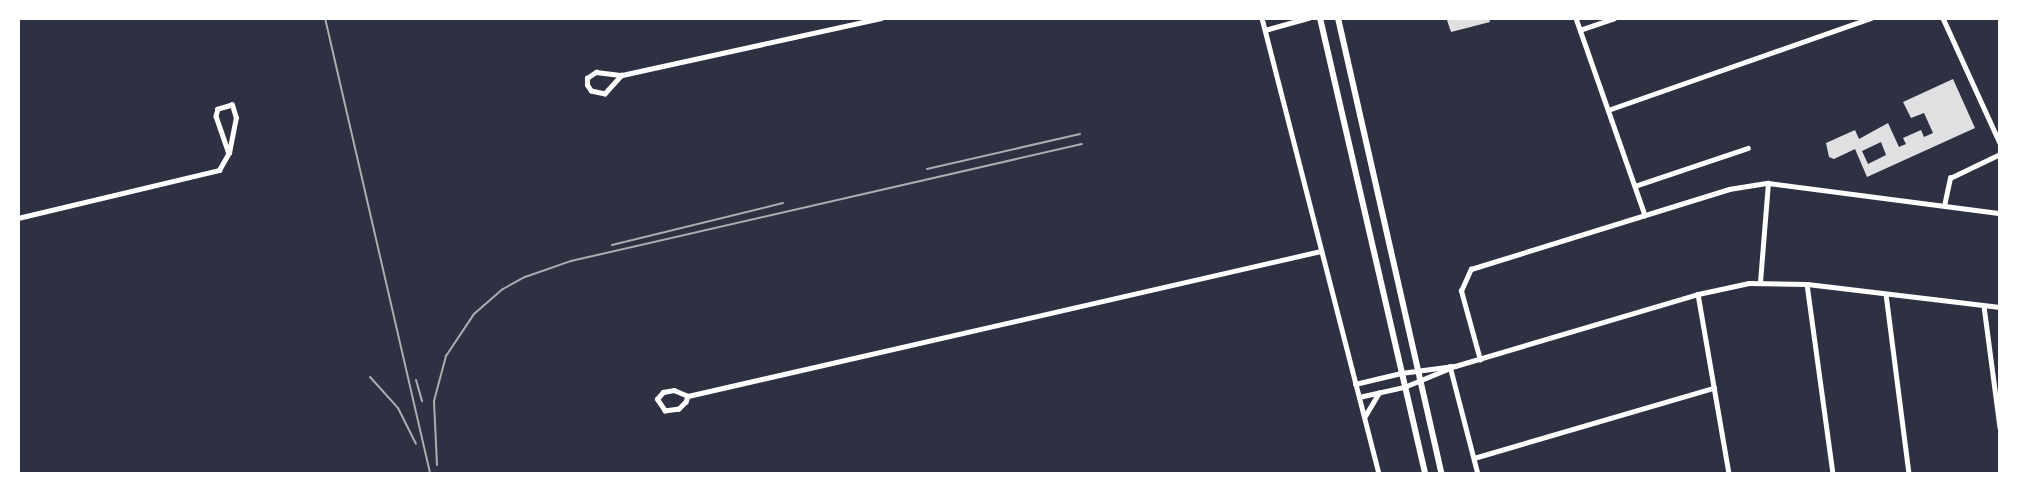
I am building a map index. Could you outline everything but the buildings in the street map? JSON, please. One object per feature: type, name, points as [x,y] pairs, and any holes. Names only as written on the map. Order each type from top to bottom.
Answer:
[{"type":"main road","points":[[1320,18],[1425,474]]},
{"type":"main road","points":[[1338,18],[1442,474]]},
{"type":"street","points":[[622,75],[605,94],[591,92],[587,85],[587,78],[596,72],[622,75],[881,18]]},
{"type":"street","points":[[1262,18],[1379,474]]},
{"type":"street","points":[[1265,30],[1308,18]]},
{"type":"street","points":[[1576,18],[1645,215]]},
{"type":"street","points":[[1580,30],[1614,18]]},
{"type":"street","points":[[1608,110],[1871,18]]},
{"type":"street","points":[[1943,18],[2000,143]]},
{"type":"street","points":[[18,218],[213,172],[224,167],[230,153],[236,118],[232,105],[218,109],[216,116],[230,153]]},
{"type":"street","points":[[1635,186],[1748,148]]},
{"type":"street","points":[[1944,206],[1950,178],[2000,154]]},
{"type":"street","points":[[1760,282],[1768,183]]},
{"type":"street","points":[[1480,360],[1462,294],[1462,282],[1469,271],[1479,265],[1730,189],[1768,183],[2000,213]]},
{"type":"street","points":[[688,396],[684,405],[674,411],[665,411],[657,404],[663,392],[678,390],[688,396],[1321,251]]},
{"type":"street","points":[[1359,397],[1421,382],[1452,367],[1698,294],[1760,282],[1807,284],[2000,308]]},
{"type":"street","points":[[1807,284],[1833,474]]},
{"type":"street","points":[[1698,294],[1729,474]]},
{"type":"street","points":[[1886,294],[1910,474]]},
{"type":"street","points":[[1984,306],[2000,427]]},
{"type":"street","points":[[1355,384],[1418,368],[1452,367]]},
{"type":"street","points":[[1452,367],[1478,474]]},
{"type":"street","points":[[1474,458],[1714,388]]},
{"type":"street","points":[[1365,419],[1369,405],[1381,391]]},
{"type":"railway","points":[[325,18],[430,474]]},
{"type":"railway","points":[[927,169],[1080,134]]},
{"type":"railway","points":[[437,465],[434,401],[446,356],[474,314],[503,289],[525,277],[571,261],[1082,144]]},
{"type":"railway","points":[[612,245],[783,203]]},
{"type":"railway","points":[[370,377],[398,408],[416,444]]},
{"type":"railway","points":[[416,380],[422,401]]}]
